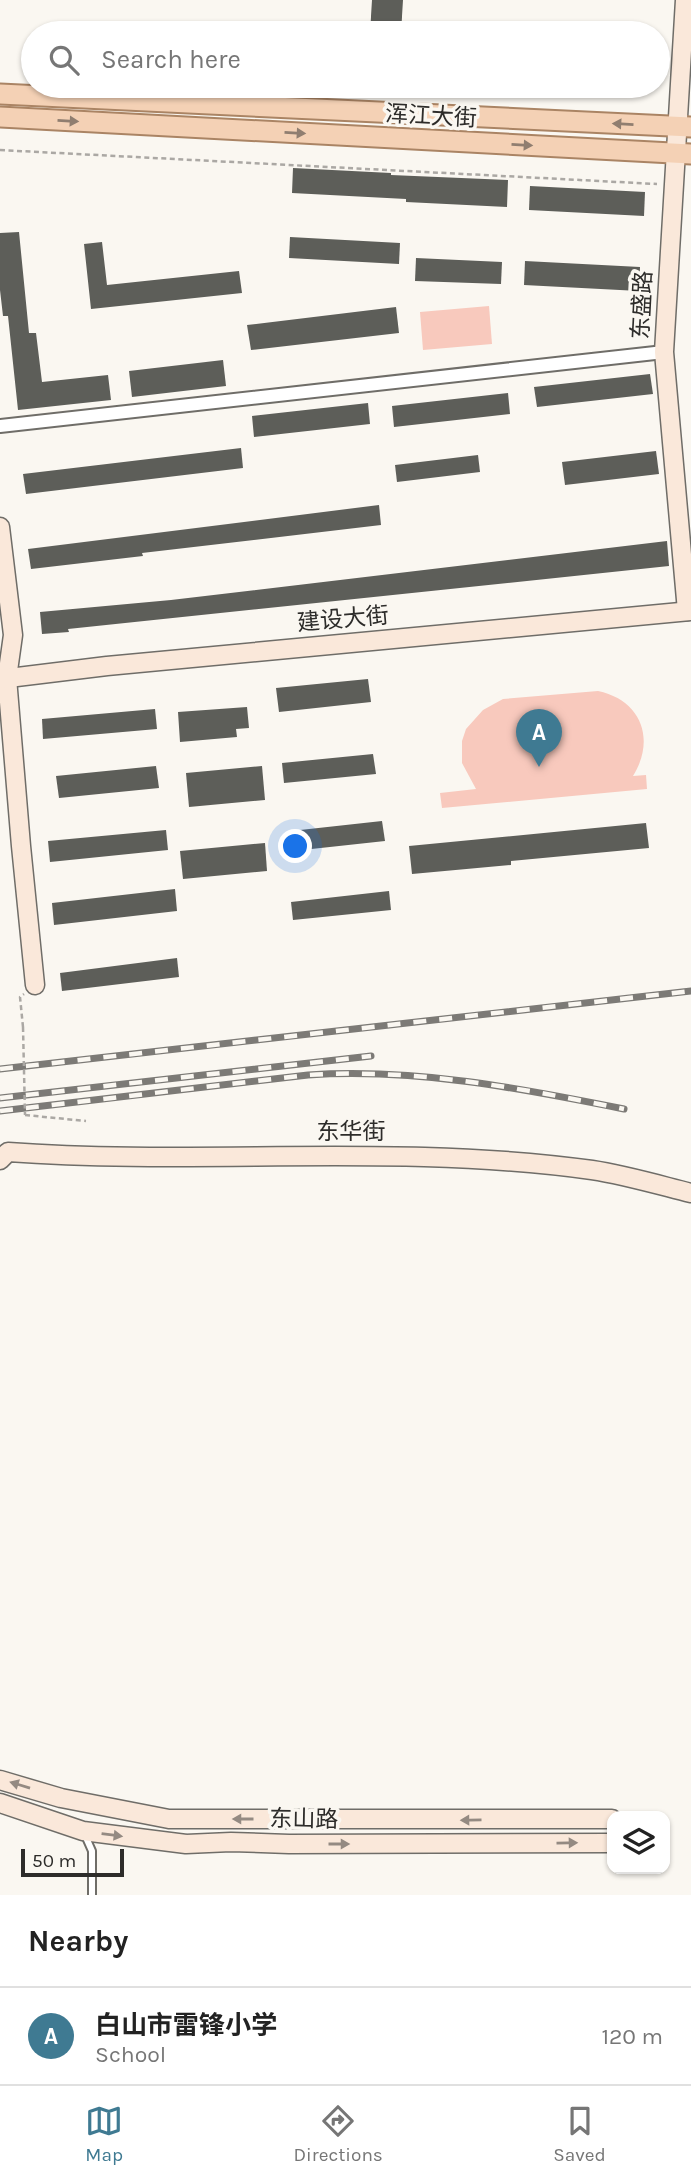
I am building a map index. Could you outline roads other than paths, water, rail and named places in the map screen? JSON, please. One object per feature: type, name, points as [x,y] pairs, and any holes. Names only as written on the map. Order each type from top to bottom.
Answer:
[{"type":"main road","name":"浑江大街","points":[[0,94],[21,95]]},
{"type":"main road","name":"浑江大街","points":[[83,98],[684,127]]},
{"type":"main road","name":"浑江大街","points":[[0,117],[683,154]]},
{"type":"street","name":"东盛路","points":[[685,0],[683,154],[673,185],[664,352],[689,611]]},
{"type":"street","points":[[0,426],[664,352]]},
{"type":"street","points":[[0,527],[13,635],[2,673],[35,985]]},
{"type":"street","name":"建设大街","points":[[2,673],[121,665],[689,611]]},
{"type":"street","name":"东华街","points":[[4,1156],[388,1155],[471,1159],[596,1171],[691,1193]]},
{"type":"street","name":"东山路","points":[[0,1780],[61,1798],[169,1819],[607,1819]]},
{"type":"street","name":"东山路","points":[[0,1803],[83,1831],[186,1844],[607,1843]]},
{"type":"lane","points":[[83,1831],[92,1851],[92,1895]]},
{"type":"railway","points":[[0,1069],[691,991]]},
{"type":"railway","points":[[0,1098],[371,1056]]},
{"type":"railway","points":[[0,1111],[308,1075],[348,1074],[388,1074],[467,1081],[624,1109]]},
{"type":"place","name":"白山市雷锋小学","points":[[539,767]]}]
